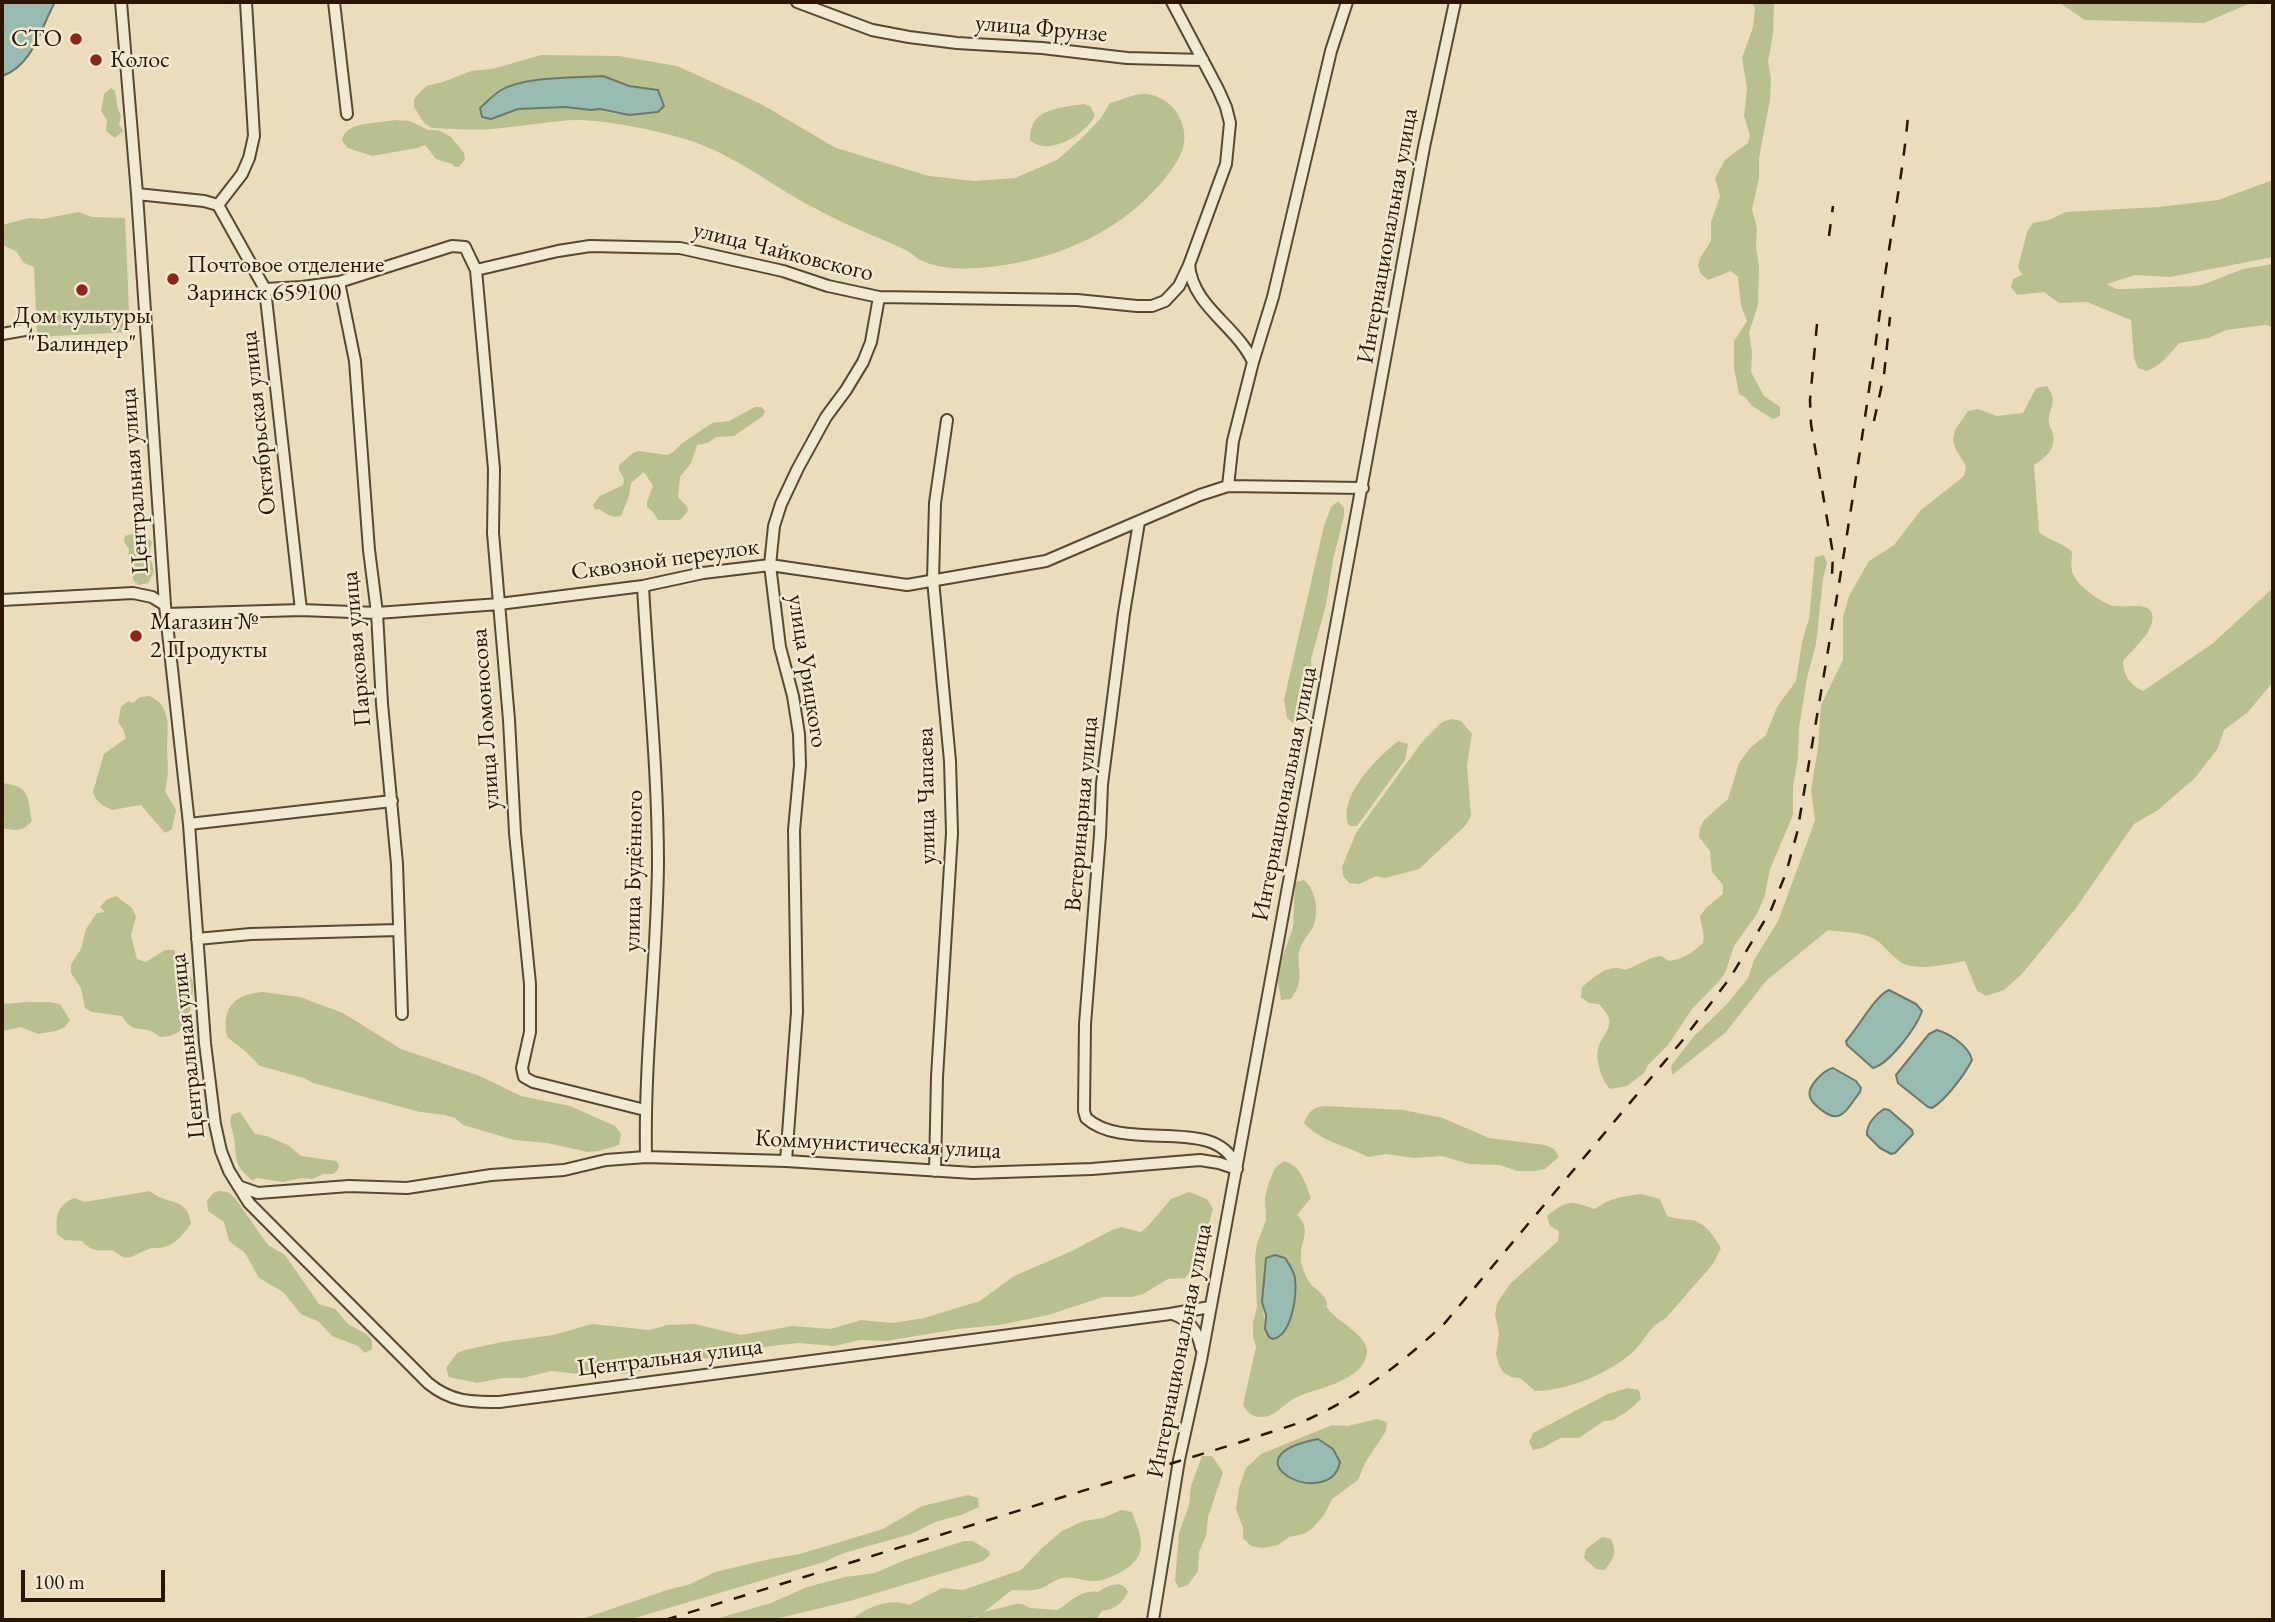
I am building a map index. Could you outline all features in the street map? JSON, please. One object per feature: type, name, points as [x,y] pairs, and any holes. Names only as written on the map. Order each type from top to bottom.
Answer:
[{"type":"street","name":"Центральная улица","points":[[121,2],[166,609],[189,824],[205,1043],[215,1125],[221,1151],[238,1186],[268,1224],[419,1375],[440,1393],[457,1400],[499,1402],[1210,1307]]},
{"type":"street","points":[[137,194],[192,199],[218,205],[242,174],[254,136],[246,2]]},
{"type":"street","points":[[334,2],[346,114]]},
{"type":"street","name":"улица Фрунзе","points":[[797,2],[872,30],[909,37],[1128,58],[1203,60]]},
{"type":"street","points":[[1172,2],[1226,107],[1230,123],[1226,164],[1189,265],[1190,279],[1201,298],[1242,341],[1253,362]]},
{"type":"street","points":[[1228,486],[1233,441],[1273,297],[1331,51],[1347,2]]},
{"type":"street","name":"Интернациональная улица","points":[[1153,1620],[1179,1460],[1237,1169],[1424,147],[1455,2]]},
{"type":"street","name":"Октябрьская улица","points":[[218,205],[265,289],[301,610]]},
{"type":"street","points":[[265,289],[339,282],[452,246],[465,247],[476,270]]},
{"type":"street","name":"улица Чайковского","points":[[476,270],[590,246],[680,247],[879,297],[1077,300],[1152,306],[1165,302],[1178,286],[1189,265]]},
{"type":"street","name":"улица Ломоносова","points":[[476,270],[494,469],[493,533],[514,833],[530,984],[530,1032],[522,1068],[524,1077],[533,1082],[645,1110]]},
{"type":"street","name":"Парковая улица","points":[[339,282],[355,361],[397,864],[402,1014]]},
{"type":"street","name":"улица Урицкого","points":[[786,1161],[797,1012],[794,830],[800,765],[799,734],[793,696],[780,647],[770,565],[774,526],[797,468],[826,417],[863,362],[871,342],[879,297]]},
{"type":"street","points":[[2,334],[25,330]]},
{"type":"street","name":"улица Чапаева","points":[[935,1171],[937,1077],[952,833],[949,748],[933,580],[935,503],[947,420]]},
{"type":"street","name":"Сквозной переулок","points":[[166,609],[376,613],[499,604],[643,586],[703,573],[770,565],[907,585],[1046,561],[1200,495],[1228,486],[1363,488]]},
{"type":"street","name":"Ветеринарная улица","points":[[1139,522],[1101,784],[1100,843],[1084,1024],[1084,1111],[1086,1118],[1106,1131],[1199,1138],[1218,1143],[1231,1156],[1237,1169]]},
{"type":"street","name":"улица Будённого","points":[[643,586],[656,778],[657,865],[645,1110],[646,1157]]},
{"type":"street","points":[[2,600],[133,593],[152,597],[166,609]]},
{"type":"street","points":[[189,824],[392,801]]},
{"type":"street","points":[[197,939],[251,934],[398,930]]},
{"type":"street","name":"Коммунистическая улица","points":[[238,1186],[258,1193],[349,1186],[407,1188],[491,1175],[564,1170],[606,1160],[646,1157],[786,1161],[935,1171],[1013,1172],[1200,1160],[1237,1169]]},
{"type":"street","points":[[1170,1314],[1183,1318],[1196,1332],[1200,1342],[1201,1360]]},
{"type":"green space","points":[[1752,2],[1774,2],[1773,34],[1768,61],[1770,100],[1752,209],[1757,228],[1758,305],[1749,333],[1751,372],[1764,396],[1780,407],[1780,416],[1773,419],[1739,394],[1734,368],[1734,341],[1747,321],[1741,305],[1738,277],[1731,271],[1708,280],[1701,274],[1698,266],[1711,241],[1711,222],[1720,196],[1715,178],[1725,160],[1748,143],[1750,135],[1744,116],[1747,88],[1742,58],[1753,27],[1755,8]]},
{"type":"green space","points":[[2058,2],[2253,2],[2204,23],[2085,20]]},
{"type":"green space","points":[[541,55],[619,56],[677,66],[761,104],[836,148],[929,176],[974,181],[1015,178],[1057,160],[1101,118],[1110,103],[1137,95],[1155,96],[1171,106],[1181,121],[1184,139],[1174,167],[1159,185],[1126,216],[1097,235],[1032,260],[989,267],[952,268],[922,261],[902,248],[803,202],[721,153],[685,139],[630,126],[588,120],[476,130],[432,128],[424,123],[414,107],[414,99],[426,86],[471,71],[492,69]],"holes":[[[528,80],[620,81],[629,86],[658,90],[617,114],[580,108],[518,109]]]},
{"type":"green space","points":[[111,88],[115,91],[121,116],[119,124],[123,131],[115,138],[106,131],[107,120],[101,111],[104,94]]},
{"type":"green space","points":[[1084,104],[1090,106],[1095,115],[1084,130],[1075,136],[1056,145],[1046,146],[1030,140],[1031,129],[1041,115],[1057,108]]},
{"type":"green space","points":[[410,121],[451,137],[464,153],[465,159],[459,167],[455,167],[436,159],[425,145],[372,156],[348,148],[342,141],[349,130],[362,124]]},
{"type":"green space","points":[[2273,180],[2273,257],[2170,277],[2135,275],[2107,284],[2116,289],[2202,285],[2243,269],[2273,264],[2273,327],[2265,325],[2226,330],[2209,338],[2179,343],[2161,363],[2147,371],[2138,368],[2134,358],[2131,320],[2087,302],[2059,303],[2044,292],[2017,295],[2011,287],[2013,279],[2022,275],[2018,267],[2027,232],[2033,223],[2049,220],[2066,212],[2159,207],[2218,200]]},
{"type":"green space","points":[[79,212],[92,217],[125,218],[130,332],[37,337],[34,267],[24,263],[16,251],[2,245],[2,225],[29,218],[43,219]]},
{"type":"green space","points":[[2047,386],[2053,398],[2049,423],[2054,439],[2049,452],[2034,465],[2039,532],[2072,552],[2073,574],[2094,596],[2110,605],[2137,606],[2150,610],[2150,627],[2144,638],[2123,661],[2128,679],[2143,691],[2212,644],[2273,588],[2273,682],[2248,712],[2224,730],[2218,748],[2195,778],[2158,810],[2134,824],[2076,908],[2022,974],[2004,990],[1986,996],[1977,991],[1965,961],[1931,967],[1911,966],[1900,962],[1871,937],[1828,930],[1766,981],[1726,1032],[1672,1075],[1671,1066],[1694,1036],[1727,1004],[1748,978],[1754,960],[1778,921],[1812,829],[1815,820],[1811,790],[1821,705],[1843,660],[1843,617],[1849,596],[1869,561],[1894,545],[1921,510],[1964,476],[1966,466],[1955,448],[1953,439],[1955,430],[1968,411],[1978,409],[1997,416],[2023,413],[2036,388]]},
{"type":"green space","points":[[755,407],[761,407],[765,411],[763,416],[734,436],[716,437],[708,443],[697,445],[691,463],[680,477],[678,497],[688,511],[680,520],[658,520],[647,507],[653,486],[644,472],[631,483],[621,516],[595,510],[593,505],[600,496],[623,485],[624,479],[619,465],[633,453],[639,451],[667,455],[712,423],[729,421]]},
{"type":"green space","points":[[1338,501],[1344,508],[1344,516],[1326,605],[1311,659],[1312,695],[1302,720],[1293,723],[1287,718],[1284,700],[1324,526],[1331,507]]},
{"type":"green space","points":[[139,532],[152,542],[150,552],[153,570],[148,583],[139,585],[134,581],[129,549],[124,542],[125,536]]},
{"type":"green space","points":[[1824,555],[1827,563],[1816,644],[1799,728],[1793,815],[1770,869],[1765,895],[1757,914],[1734,946],[1721,979],[1692,1009],[1668,1045],[1648,1065],[1644,1073],[1627,1086],[1610,1089],[1601,1074],[1597,1056],[1599,1045],[1609,1026],[1609,1019],[1599,1004],[1589,1003],[1581,997],[1582,987],[1607,970],[1625,970],[1661,956],[1669,961],[1679,959],[1703,943],[1700,916],[1723,894],[1723,885],[1712,872],[1710,851],[1699,837],[1700,828],[1704,820],[1728,799],[1739,763],[1750,748],[1766,735],[1777,707],[1796,681],[1802,642],[1809,619],[1815,557]]},
{"type":"green space","points":[[150,696],[162,705],[168,724],[168,773],[165,791],[176,810],[172,829],[165,833],[141,805],[112,810],[102,805],[93,792],[104,754],[126,738],[118,722],[121,707],[128,701],[133,703],[140,697]]},
{"type":"green space","points":[[1451,719],[1461,721],[1472,734],[1467,765],[1471,816],[1466,825],[1419,869],[1385,878],[1376,876],[1359,884],[1349,883],[1343,876],[1342,867],[1356,833],[1422,742],[1442,722]]},
{"type":"green space","points":[[1398,741],[1408,744],[1405,760],[1357,826],[1349,826],[1347,815],[1354,791],[1370,768]]},
{"type":"green space","points":[[2,783],[18,787],[26,794],[32,821],[22,829],[2,828]]},
{"type":"green space","points":[[1304,880],[1315,899],[1315,921],[1299,952],[1300,977],[1296,991],[1291,999],[1281,1000],[1278,982],[1280,963],[1293,928],[1295,882]]},
{"type":"green space","points":[[116,896],[132,908],[136,917],[131,935],[137,959],[146,962],[165,950],[174,950],[179,966],[192,980],[192,1016],[183,1029],[175,1034],[160,1037],[149,1030],[131,1026],[122,1016],[92,1012],[85,1008],[81,988],[71,973],[71,964],[81,949],[86,929],[97,913],[105,912],[100,907],[106,900]]},
{"type":"green space","points":[[263,992],[300,997],[343,1013],[401,1049],[480,1076],[521,1096],[570,1106],[615,1126],[621,1134],[619,1145],[588,1152],[547,1143],[514,1140],[463,1125],[455,1118],[445,1115],[420,1112],[260,1066],[227,1037],[226,1018],[237,999]]},
{"type":"green space","points":[[2,1004],[60,1004],[70,1020],[65,1027],[56,1031],[38,1034],[21,1027],[2,1031]]},
{"type":"green space","points":[[1325,1106],[1403,1110],[1443,1118],[1489,1138],[1545,1145],[1554,1149],[1559,1157],[1545,1169],[1517,1171],[1500,1165],[1469,1164],[1442,1156],[1414,1158],[1386,1154],[1368,1157],[1326,1139],[1304,1123],[1312,1110]]},
{"type":"green space","points":[[240,1112],[255,1134],[288,1145],[301,1156],[336,1161],[338,1170],[313,1179],[283,1182],[257,1178],[252,1180],[239,1166],[236,1157],[231,1115]]},
{"type":"green space","points":[[1284,1161],[1295,1167],[1304,1180],[1311,1198],[1297,1215],[1305,1230],[1301,1249],[1304,1271],[1310,1283],[1325,1297],[1333,1315],[1363,1341],[1367,1353],[1364,1363],[1349,1377],[1297,1397],[1275,1413],[1260,1417],[1250,1414],[1243,1405],[1256,1347],[1253,1336],[1257,1308],[1255,1257],[1266,1220],[1265,1198],[1275,1168]],"holes":[[[1264,1268],[1295,1278],[1287,1328],[1265,1329]]]},
{"type":"green space","points":[[150,1191],[181,1205],[189,1215],[191,1224],[170,1245],[150,1248],[127,1258],[113,1250],[92,1249],[82,1241],[65,1240],[57,1234],[58,1212],[74,1198],[85,1202]]},
{"type":"green space","points":[[228,1192],[235,1198],[268,1245],[285,1255],[319,1304],[335,1309],[348,1324],[366,1334],[372,1340],[372,1349],[365,1353],[358,1346],[332,1336],[319,1322],[301,1314],[283,1292],[259,1278],[245,1253],[229,1241],[224,1222],[208,1211],[207,1201],[213,1193]]},
{"type":"green space","points":[[1189,1192],[1207,1199],[1213,1209],[1199,1260],[1185,1278],[1168,1279],[1143,1294],[1132,1297],[1103,1297],[1048,1315],[999,1325],[886,1341],[860,1340],[834,1346],[798,1343],[763,1347],[726,1357],[697,1359],[668,1367],[622,1374],[605,1371],[579,1374],[551,1371],[523,1378],[503,1378],[477,1383],[449,1377],[446,1368],[457,1353],[465,1350],[553,1335],[592,1324],[650,1330],[667,1325],[695,1324],[741,1335],[792,1326],[831,1329],[861,1320],[893,1323],[924,1318],[980,1301],[1014,1276],[1112,1230],[1121,1227],[1141,1232],[1171,1199]]},
{"type":"green space","points":[[1641,1194],[1660,1199],[1667,1216],[1696,1221],[1705,1227],[1721,1248],[1713,1264],[1632,1353],[1599,1374],[1573,1385],[1535,1391],[1520,1378],[1503,1372],[1496,1354],[1499,1333],[1495,1315],[1497,1303],[1510,1284],[1558,1241],[1559,1231],[1550,1226],[1547,1216],[1565,1204],[1574,1203],[1595,1209],[1611,1200]]},
{"type":"green space","points":[[1628,1388],[1639,1390],[1641,1399],[1628,1411],[1613,1420],[1604,1421],[1579,1438],[1561,1438],[1533,1450],[1529,1442],[1533,1433],[1608,1394]]},
{"type":"green space","points":[[1377,1419],[1387,1422],[1386,1431],[1365,1463],[1358,1480],[1332,1499],[1324,1515],[1312,1529],[1289,1537],[1278,1545],[1262,1548],[1251,1546],[1243,1538],[1243,1528],[1236,1509],[1239,1488],[1246,1468],[1261,1454],[1332,1425],[1348,1426]]},
{"type":"green space","points":[[1202,1456],[1212,1456],[1223,1472],[1208,1517],[1206,1536],[1199,1552],[1198,1571],[1188,1585],[1179,1588],[1175,1581],[1179,1533]]},
{"type":"green space","points":[[968,1495],[978,1498],[979,1507],[935,1522],[911,1534],[844,1553],[824,1562],[628,1620],[579,1620],[688,1585],[715,1572],[800,1554],[883,1529],[922,1506]]},
{"type":"green space","points":[[1121,1510],[1132,1512],[1141,1538],[1140,1553],[1130,1566],[1101,1580],[1063,1578],[1036,1590],[1012,1590],[984,1612],[1016,1604],[1058,1610],[1087,1592],[1098,1592],[1114,1584],[1122,1585],[1128,1592],[1121,1603],[1102,1611],[1096,1620],[974,1620],[978,1616],[967,1620],[854,1620],[861,1613],[881,1604],[895,1602],[909,1605],[942,1588],[963,1590],[1021,1570],[1062,1531]]},
{"type":"green space","points":[[1602,1537],[1611,1539],[1614,1548],[1612,1559],[1605,1570],[1596,1569],[1584,1558],[1586,1549]]},
{"type":"green space","points":[[964,1541],[973,1541],[989,1551],[990,1555],[983,1561],[850,1601],[788,1616],[770,1620],[712,1620],[771,1603],[807,1587],[845,1577],[875,1573]]},
{"type":"water","points":[[2,2],[55,2],[29,55],[13,71],[2,76]]},
{"type":"water","points":[[603,76],[629,86],[658,90],[664,106],[658,112],[629,115],[600,109],[565,107],[518,109],[491,119],[482,117],[480,108],[498,92],[511,85],[550,78]]},
{"type":"water","points":[[1889,990],[1916,1004],[1922,1011],[1902,1044],[1887,1060],[1873,1068],[1847,1045],[1846,1041],[1872,1005]]},
{"type":"water","points":[[1937,1030],[1958,1041],[1972,1060],[1954,1087],[1932,1108],[1898,1083],[1896,1075],[1929,1034]]},
{"type":"water","points":[[1833,1068],[1856,1081],[1861,1088],[1847,1110],[1837,1116],[1825,1113],[1817,1107],[1809,1093],[1817,1080]]},
{"type":"water","points":[[1884,1109],[1889,1110],[1912,1130],[1913,1134],[1891,1154],[1880,1148],[1867,1135],[1870,1123]]},
{"type":"water","points":[[1275,1255],[1287,1260],[1294,1273],[1295,1286],[1289,1323],[1279,1336],[1273,1339],[1265,1329],[1266,1315],[1262,1302],[1266,1258]]},
{"type":"water","points":[[1318,1439],[1333,1449],[1340,1462],[1332,1476],[1319,1483],[1303,1482],[1288,1477],[1279,1468],[1279,1458],[1290,1448]]},
{"type":"railway","points":[[665,1620],[1244,1441],[1311,1418],[1347,1399],[1398,1364],[1444,1324],[1682,1041],[1730,978],[1771,910],[1786,873],[1797,833],[1832,629],[1908,116]]},
{"type":"railway","points":[[1829,236],[1833,206]]},
{"type":"railway","points":[[1874,421],[1884,375],[1890,317]]},
{"type":"railway","points":[[1817,324],[1810,400],[1811,424],[1833,554],[1832,575]]},
{"type":"place","name":"СТО","points":[[76,39]]},
{"type":"place","name":"Колос","points":[[96,60]]},
{"type":"place","name":"Почтовое отделение Заринск 659100","points":[[173,279]]},
{"type":"place","name":"Дом культуры \"Балиндер\"","points":[[82,290]]},
{"type":"place","name":"Магазин № 2 Продукты","points":[[136,636]]}]
